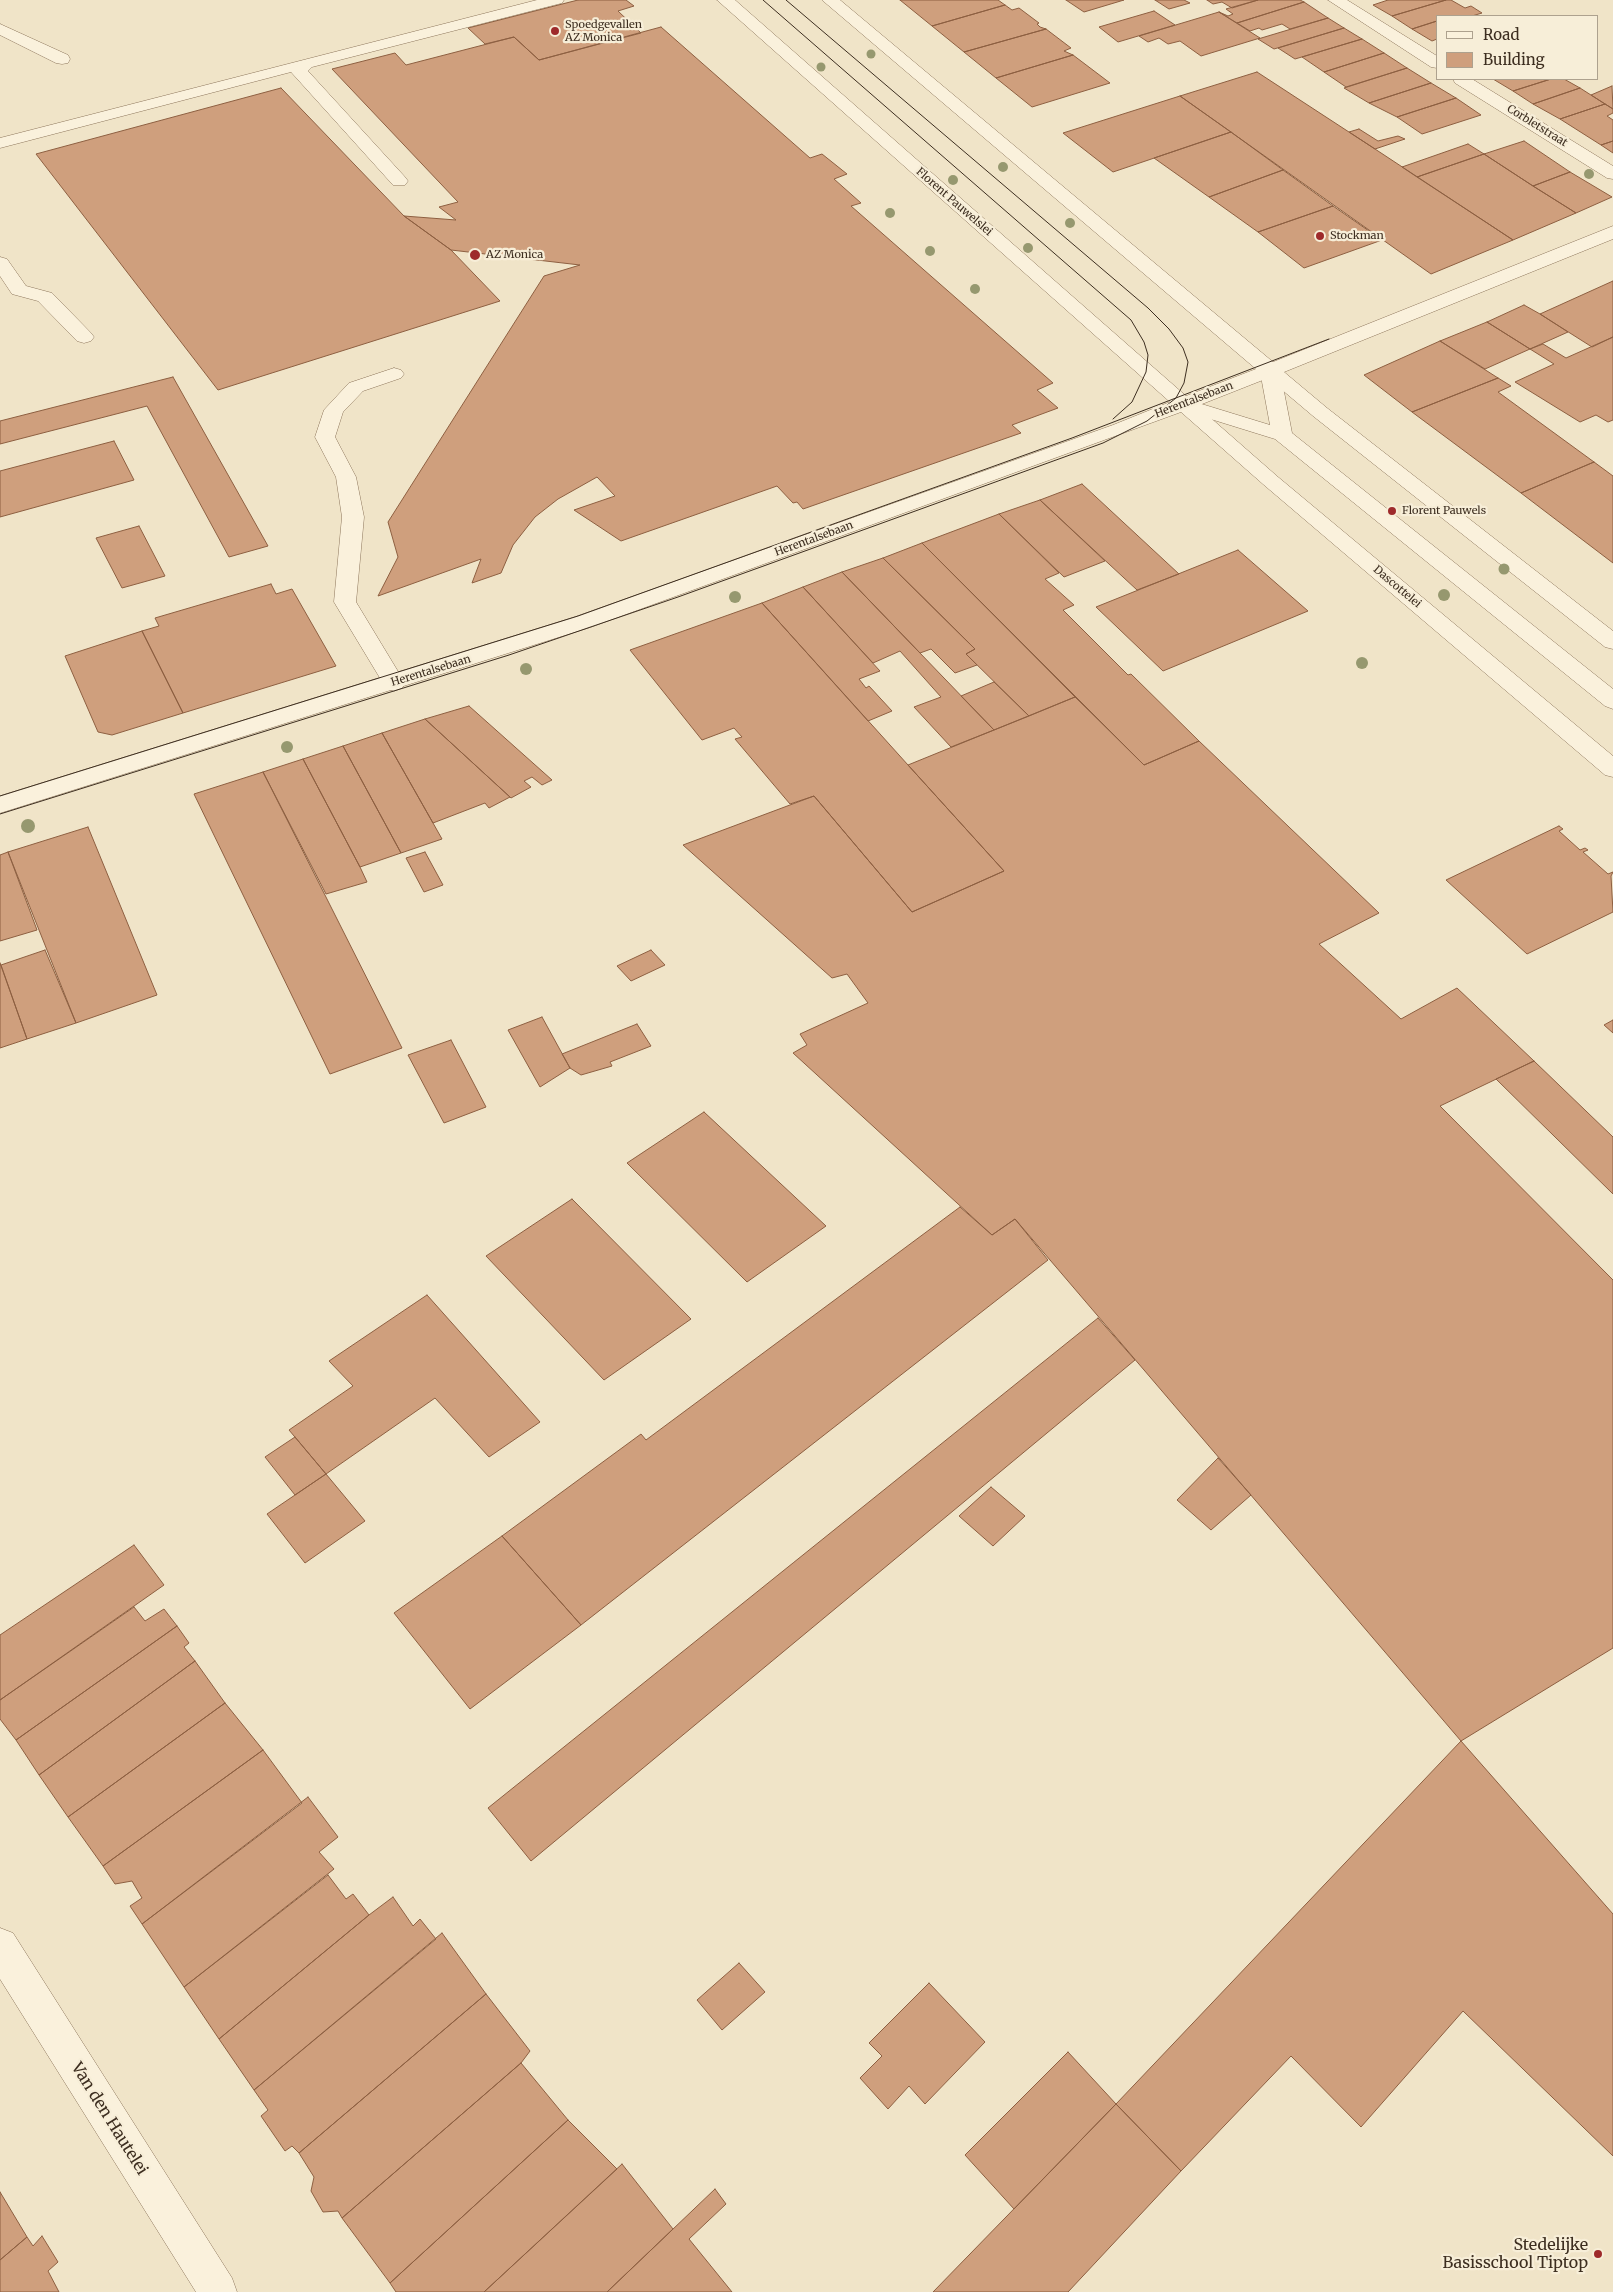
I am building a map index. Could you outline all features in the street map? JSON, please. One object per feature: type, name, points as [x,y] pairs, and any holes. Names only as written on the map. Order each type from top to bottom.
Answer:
[{"type":"street","points":[[0,143],[556,0]]},
{"type":"street","name":"Florent Pauwelslei","points":[[724,0],[1182,404]]},
{"type":"street","points":[[830,0],[1270,371],[1358,443],[1613,642]]},
{"type":"street","points":[[1336,0],[1436,62]]},
{"type":"street","points":[[0,30],[62,59]]},
{"type":"street","points":[[306,63],[299,71],[399,181]]},
{"type":"street","name":"Corbletstraat","points":[[1464,80],[1613,174]]},
{"type":"street","name":"Herentalsebaan","points":[[0,805],[394,683],[583,622],[1270,371],[1613,232]]},
{"type":"street","points":[[0,263],[19,290],[45,297],[84,337]]},
{"type":"street","points":[[1270,371],[1282,435]]},
{"type":"street","points":[[394,374],[356,387],[334,410],[325,437],[346,477],[353,517],[345,602],[394,683]]},
{"type":"street","points":[[1182,404],[1282,435],[1613,701]]},
{"type":"street","name":"Dascottelei","points":[[1182,404],[1613,769]]},
{"type":"street","name":"Van den Hautelei","points":[[0,1946],[218,2292]]},
{"type":"building","name":"Spoedgevallen AZ Monica","points":[[578,0],[626,0],[634,6],[618,11],[641,33],[539,60],[514,37],[485,44],[468,28]]},
{"type":"building","points":[[900,0],[998,0],[1005,5],[932,26]]},
{"type":"building","points":[[1066,0],[1124,0],[1084,12]]},
{"type":"building","points":[[1155,0],[1184,0],[1190,3],[1169,9]]},
{"type":"building","points":[[1207,0],[1258,0],[1232,8],[1222,2],[1213,4]]},
{"type":"building","points":[[1258,0],[1300,0],[1304,2],[1237,23],[1219,12],[1228,16],[1233,14],[1226,9]]},
{"type":"building","points":[[1388,0],[1446,0],[1392,16],[1373,5]]},
{"type":"building","points":[[1446,0],[1451,0],[1465,8],[1471,6],[1482,13],[1475,15],[1436,15],[1436,21],[1412,29],[1392,16]]},
{"type":"building","points":[[1304,2],[1328,18],[1290,29],[1282,24],[1262,30],[1259,28],[1250,31],[1237,23]]},
{"type":"building","points":[[1005,5],[1012,10],[1019,8],[1039,23],[1037,24],[1040,27],[1046,29],[964,52],[932,26]]},
{"type":"building","points":[[1154,11],[1175,25],[1118,42],[1099,27]]},
{"type":"building","points":[[1219,12],[1260,38],[1201,56],[1180,41],[1168,44],[1159,38],[1148,42],[1139,36]]},
{"type":"building","points":[[1328,18],[1344,28],[1274,49],[1258,39]]},
{"type":"building","points":[[1436,21],[1436,39],[1432,41],[1412,29]]},
{"type":"building","points":[[661,27],[810,158],[822,154],[847,174],[834,179],[861,203],[851,206],[1053,383],[1037,390],[1058,408],[1012,425],[1021,433],[803,509],[797,502],[793,503],[777,486],[621,541],[574,510],[615,496],[597,477],[558,499],[535,517],[513,545],[501,573],[472,583],[481,559],[378,596],[398,557],[388,522],[544,276],[580,265],[451,250],[404,216],[456,220],[439,207],[458,202],[332,69],[395,53],[406,65],[514,37],[539,60]]},
{"type":"building","points":[[1344,28],[1362,39],[1295,59],[1278,48]]},
{"type":"building","points":[[1046,29],[1071,48],[1064,51],[1073,55],[996,78],[964,52]]},
{"type":"building","points":[[1362,39],[1384,53],[1324,72],[1302,57]]},
{"type":"building","points":[[1384,53],[1407,68],[1346,87],[1324,72]]},
{"type":"building","points":[[1073,55],[1110,83],[1032,107],[996,78]]},
{"type":"building","points":[[1407,68],[1431,83],[1369,103],[1344,88]]},
{"type":"building","points":[[1257,72],[1513,240],[1431,274],[1180,96]]},
{"type":"building","points":[[1495,80],[1548,80],[1513,91]]},
{"type":"building","points":[[1548,80],[1566,80],[1580,88],[1533,104],[1513,91]]},
{"type":"building","points":[[1431,83],[1456,98],[1397,117],[1369,103]]},
{"type":"building","points":[[1612,86],[1613,109],[1591,95]]},
{"type":"building","points":[[281,88],[404,216],[451,250],[500,301],[218,390],[36,154]]},
{"type":"building","points":[[1580,88],[1605,104],[1560,119],[1533,104]]},
{"type":"building","points":[[1180,96],[1231,132],[1113,172],[1063,133]]},
{"type":"building","points":[[1456,98],[1481,115],[1422,134],[1397,117]]},
{"type":"building","points":[[1605,104],[1613,109],[1613,113],[1607,116],[1613,120],[1613,141],[1601,145],[1560,119]]},
{"type":"building","points":[[1359,129],[1378,141],[1398,136],[1405,139],[1375,149],[1349,132]]},
{"type":"building","points":[[1231,132],[1283,170],[1209,197],[1154,158]]},
{"type":"building","points":[[1524,141],[1570,172],[1533,186],[1484,154]]},
{"type":"building","points":[[1613,141],[1613,153],[1601,145]]},
{"type":"building","points":[[1468,144],[1484,154],[1417,177],[1402,167]]},
{"type":"building","points":[[1484,154],[1576,213],[1513,240],[1417,177]]},
{"type":"building","points":[[1283,170],[1333,206],[1258,232],[1209,197]]},
{"type":"building","points":[[1570,172],[1612,197],[1576,213],[1533,186]]},
{"type":"building","name":"Stockman","points":[[1333,206],[1382,240],[1304,268],[1258,232]]},
{"type":"building","points":[[1613,281],[1613,337],[1592,347],[1540,314]]},
{"type":"building","points":[[1524,305],[1568,332],[1530,349],[1487,322]]},
{"type":"building","points":[[1487,322],[1530,349],[1485,369],[1440,341]]},
{"type":"building","points":[[1613,337],[1613,420],[1608,422],[1596,415],[1580,422],[1515,382],[1554,364],[1530,349],[1543,344],[1566,358]]},
{"type":"building","points":[[1440,341],[1498,378],[1412,412],[1364,375]]},
{"type":"building","points":[[173,377],[268,546],[229,557],[147,406],[0,444],[0,421]]},
{"type":"building","points":[[1498,378],[1511,386],[1498,392],[1594,462],[1521,493],[1412,412]]},
{"type":"building","points":[[114,441],[134,480],[0,517],[0,471]]},
{"type":"building","points":[[1594,462],[1613,476],[1613,563],[1521,493]]},
{"type":"building","points":[[1082,484],[1179,574],[1137,590],[1040,500]]},
{"type":"building","points":[[1040,500],[1105,561],[1064,577],[999,514]]},
{"type":"building","points":[[999,514],[1059,573],[1045,579],[1074,605],[1063,610],[1128,675],[1131,674],[1199,741],[1144,765],[922,543]]},
{"type":"building","points":[[139,526],[165,576],[122,588],[96,538]]},
{"type":"building","points":[[922,543],[1075,697],[1029,716],[966,654],[975,649],[883,558]]},
{"type":"building","points":[[1238,550],[1308,611],[1163,671],[1096,607]]},
{"type":"building","points":[[883,558],[975,649],[966,654],[977,665],[955,673],[931,649],[920,653],[842,572]]},
{"type":"building","points":[[842,572],[994,730],[951,747],[914,707],[941,697],[900,651],[873,663],[803,587]]},
{"type":"building","points":[[271,584],[276,594],[292,589],[336,666],[183,713],[142,631],[159,626],[155,618]]},
{"type":"building","points":[[803,587],[880,671],[859,679],[866,688],[869,686],[892,711],[868,721],[762,603]]},
{"type":"building","points":[[762,603],[1004,871],[912,912],[814,796],[790,804],[735,739],[742,737],[734,728],[702,740],[630,650]]},
{"type":"building","points":[[142,631],[183,713],[112,735],[98,732],[65,656]]},
{"type":"building","points":[[994,682],[1029,716],[994,730],[961,696]]},
{"type":"building","points":[[1075,697],[1144,765],[1199,741],[1379,913],[1319,944],[1401,1019],[1457,988],[1534,1061],[1440,1106],[1613,1280],[1613,1648],[1461,1741],[1015,1219],[992,1235],[793,1053],[807,1045],[800,1034],[868,1003],[847,974],[832,978],[683,845],[814,796],[912,912],[1004,871],[908,765]]},
{"type":"building","points":[[469,706],[552,780],[542,785],[532,777],[524,781],[531,787],[511,798],[425,719]]},
{"type":"building","points":[[425,719],[510,797],[489,808],[485,803],[433,823],[382,733]]},
{"type":"building","points":[[382,733],[442,839],[401,853],[343,746]]},
{"type":"building","points":[[343,746],[401,853],[360,867],[303,759]]},
{"type":"building","points":[[303,759],[367,882],[326,894],[263,772]]},
{"type":"building","points":[[263,772],[402,1048],[330,1074],[194,794]]},
{"type":"building","points":[[1559,826],[1563,829],[1559,831],[1580,850],[1585,848],[1588,850],[1583,852],[1608,874],[1613,872],[1611,876],[1613,912],[1527,954],[1446,880]]},
{"type":"building","points":[[88,827],[157,995],[76,1023],[8,852]]},
{"type":"building","points":[[8,852],[37,930],[0,941],[0,855]]},
{"type":"building","points":[[425,852],[443,885],[424,892],[406,858]]},
{"type":"building","points":[[45,950],[76,1023],[27,1039],[1,965]]},
{"type":"building","points":[[651,950],[665,965],[631,981],[617,966]]},
{"type":"building","points":[[0,963],[27,1039],[0,1048]]},
{"type":"building","points":[[542,1017],[570,1068],[540,1087],[508,1030]]},
{"type":"building","points":[[1613,1020],[1613,1033],[1604,1025]]},
{"type":"building","points":[[637,1024],[651,1046],[610,1062],[612,1066],[581,1075],[570,1068],[562,1054]]},
{"type":"building","points":[[451,1040],[486,1107],[444,1123],[408,1055]]},
{"type":"building","points":[[1534,1061],[1613,1137],[1613,1194],[1496,1079]]},
{"type":"building","points":[[704,1112],[826,1226],[747,1282],[627,1163]]},
{"type":"building","points":[[572,1199],[691,1319],[604,1380],[486,1256]]},
{"type":"building","points":[[960,1207],[992,1235],[1015,1219],[1048,1260],[581,1625],[502,1536],[641,1434],[646,1440]]},
{"type":"building","points":[[427,1295],[540,1422],[489,1457],[435,1398],[326,1474],[289,1430],[353,1386],[329,1361]]},
{"type":"building","points":[[1098,1318],[1135,1360],[531,1861],[488,1808]]},
{"type":"building","points":[[295,1437],[326,1474],[295,1495],[265,1457]]},
{"type":"building","points":[[1218,1458],[1251,1495],[1211,1530],[1177,1500]]},
{"type":"building","points":[[326,1474],[365,1521],[305,1563],[267,1514]]},
{"type":"building","points":[[991,1487],[1025,1516],[993,1546],[959,1516]]},
{"type":"building","points":[[502,1536],[581,1625],[470,1709],[394,1613]]},
{"type":"building","points":[[134,1545],[164,1585],[0,1700],[0,1635]]},
{"type":"building","points":[[134,1607],[145,1621],[164,1609],[177,1626],[16,1740],[0,1719],[0,1700]]},
{"type":"building","points":[[177,1626],[189,1643],[184,1647],[195,1661],[39,1775],[16,1740]]},
{"type":"building","points":[[195,1661],[225,1703],[68,1817],[39,1775]]},
{"type":"building","points":[[225,1703],[263,1750],[103,1866],[68,1817]]},
{"type":"building","points":[[1461,1741],[1613,1914],[1613,2156],[1463,2011],[1361,2127],[1291,2056],[1181,2171],[1116,2104]]},
{"type":"building","points":[[263,1750],[302,1803],[142,1924],[130,1906],[142,1898],[132,1881],[115,1884],[103,1866]]},
{"type":"building","points":[[308,1797],[338,1837],[319,1852],[334,1869],[184,1987],[142,1924]]},
{"type":"building","points":[[328,1875],[346,1899],[353,1894],[369,1915],[219,2039],[184,1987]]},
{"type":"building","points":[[393,1897],[413,1926],[420,1919],[436,1939],[254,2090],[219,2039]]},
{"type":"building","points":[[442,1933],[486,1994],[299,2153],[292,2146],[285,2151],[261,2116],[268,2110],[254,2090]]},
{"type":"building","points":[[739,1963],[765,1992],[722,2030],[697,2000]]},
{"type":"building","points":[[929,1983],[985,2042],[925,2104],[909,2086],[888,2109],[860,2078],[882,2056],[869,2043]]},
{"type":"building","points":[[486,1994],[530,2051],[521,2063],[342,2218],[338,2211],[323,2212],[311,2191],[314,2177],[299,2153]]},
{"type":"building","points":[[1068,2052],[1116,2104],[1014,2209],[965,2155]]},
{"type":"building","points":[[521,2063],[568,2120],[390,2283],[342,2218]]},
{"type":"building","points":[[1116,2104],[1181,2171],[1068,2292],[933,2292]]},
{"type":"building","points":[[568,2120],[617,2169],[484,2292],[396,2292],[390,2283]]},
{"type":"building","points":[[622,2164],[673,2229],[607,2292],[484,2292]]},
{"type":"building","points":[[715,2189],[726,2204],[689,2239],[732,2292],[607,2292]]},
{"type":"building","points":[[0,2192],[27,2237],[0,2260]]},
{"type":"building","points":[[42,2236],[58,2262],[48,2271],[59,2292],[0,2292],[0,2260],[27,2237],[33,2246]]},
{"type":"tram line","points":[[763,0],[1131,320],[1144,342],[1148,355],[1146,372],[1132,402],[1113,419]]},
{"type":"tram line","points":[[786,0],[1148,308],[1169,329],[1183,348],[1188,362],[1184,383],[1176,398]]},
{"type":"tram line","points":[[1176,398],[1329,339]]},
{"type":"tram line","points":[[0,796],[578,616],[1072,438],[1176,398]]},
{"type":"tram line","points":[[0,814],[509,655],[678,597],[1103,443],[1147,421],[1176,398]]},
{"type":"place","name":"Spoedgevallen AZ Monica","points":[[555,31]]},
{"type":"place","name":"Stockman","points":[[1320,236]]},
{"type":"place","name":"AZ Monica","points":[[475,255]]},
{"type":"place","name":"Florent Pauwels","points":[[1392,511]]},
{"type":"place","name":"Stedelijke Basisschool Tiptop","points":[[1598,2254]]}]
